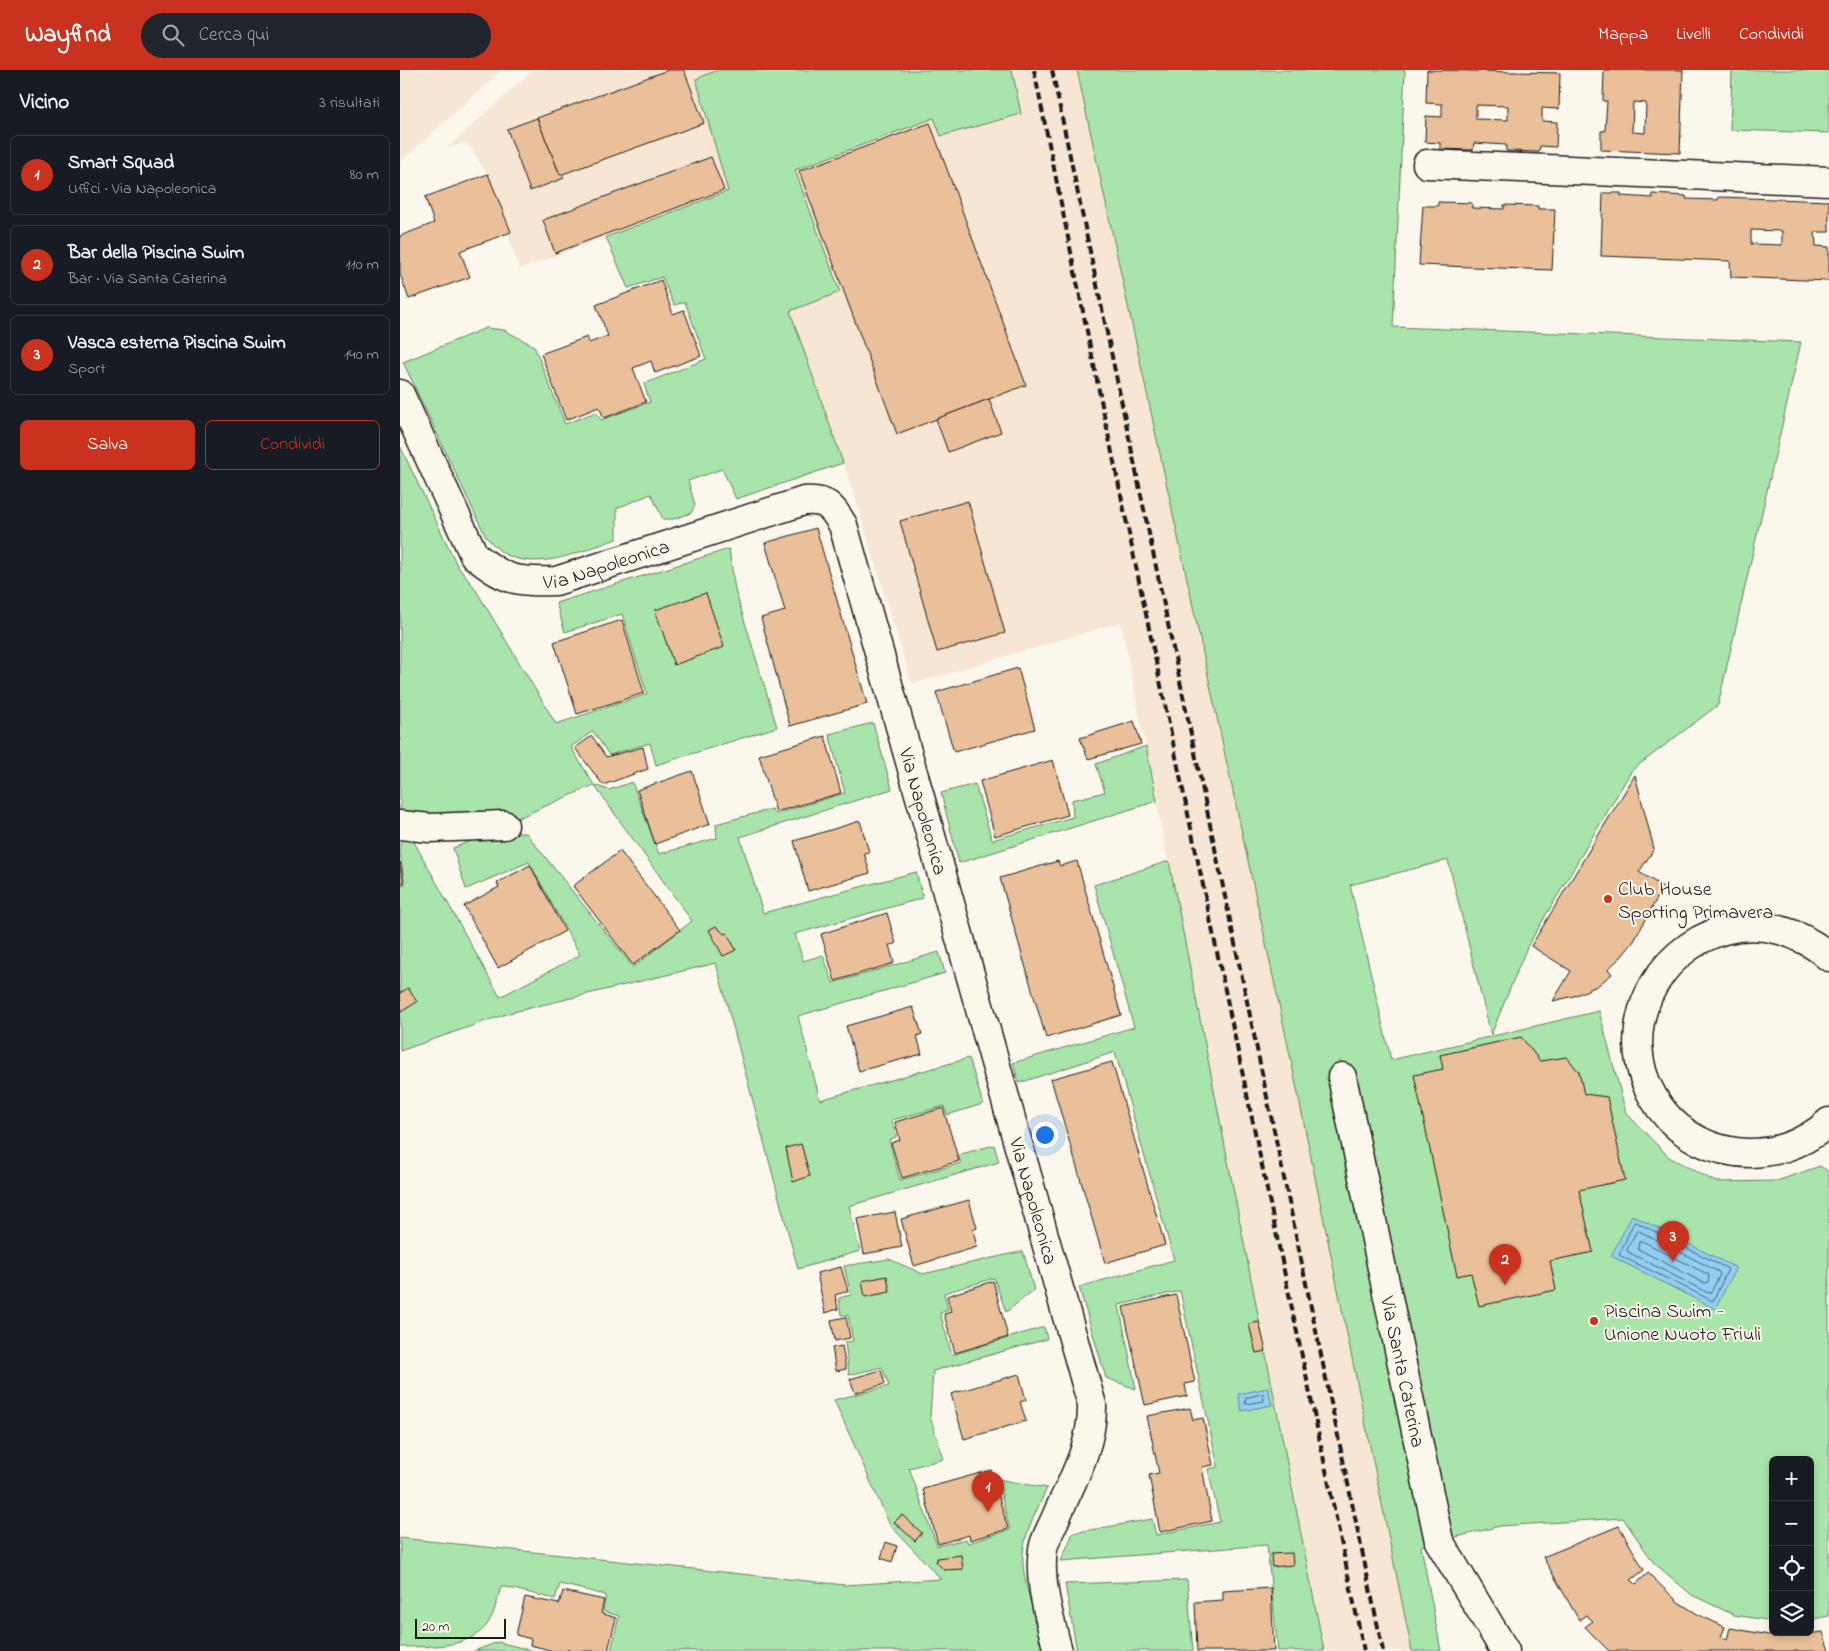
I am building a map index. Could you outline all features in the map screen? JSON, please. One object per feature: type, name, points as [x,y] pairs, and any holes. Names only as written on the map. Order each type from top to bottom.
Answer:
[{"type":"street","points":[[1427,164],[1829,181]]},
{"type":"street","name":"Via Napoleonica","points":[[400,394],[474,555],[494,572],[523,582],[556,581],[804,501],[818,500],[834,509],[843,526],[1092,1405],[1092,1426],[1086,1446],[1044,1548],[1042,1568],[1050,1622],[1058,1651]]},
{"type":"street","points":[[400,825],[430,828],[504,825]]},
{"type":"street","points":[[1829,957],[1814,943],[1779,928],[1741,926],[1704,936],[1672,958],[1650,989],[1639,1024],[1640,1062],[1653,1096],[1676,1125],[1708,1145],[1743,1154],[1780,1151],[1814,1136],[1829,1122]]},
{"type":"street","name":"Via Santa Caterina","points":[[1342,1077],[1439,1541],[1505,1651]]},
{"type":"shaded area","points":[[400,70],[502,70],[400,162]]},
{"type":"shaded area","points":[[533,70],[1077,70],[1290,1055],[1412,1651],[1324,1651],[1121,622],[912,684],[855,497],[746,185],[520,269],[485,170],[467,142],[447,148]]},
{"type":"green space","points":[[718,70],[1012,70],[1021,114],[941,136],[934,118],[795,170],[840,292],[790,311],[843,463],[736,499],[722,469],[688,481],[695,505],[691,513],[673,519],[663,519],[651,494],[617,508],[617,539],[560,558],[531,561],[517,559],[503,553],[486,537],[403,362],[486,328],[504,330],[534,346],[565,424],[596,412],[601,420],[650,402],[644,384],[706,359],[685,302],[674,305],[662,277],[628,288],[606,237],[728,191],[696,79]]},
{"type":"green space","points":[[1077,70],[1405,70],[1393,327],[1801,342],[1718,705],[1632,770],[1527,947],[1491,1035],[1448,860],[1350,885],[1391,1060],[1599,1011],[1626,1113],[1669,1157],[1716,1182],[1777,1181],[1820,1166],[1829,1172],[1829,1616],[1814,1619],[1814,1456],[1769,1456],[1769,1620],[1734,1615],[1692,1595],[1654,1563],[1623,1518],[1500,1526],[1421,1546],[1441,1651],[1412,1651],[1290,1055]]},
{"type":"green space","points":[[1732,70],[1829,70],[1829,133],[1730,130]]},
{"type":"green space","points":[[400,446],[458,567],[474,587],[556,724],[647,694],[622,614],[565,632],[556,603],[729,549],[735,590],[777,727],[656,765],[650,743],[609,755],[593,731],[571,747],[594,785],[518,818],[400,816]]},
{"type":"green space","points":[[873,723],[892,789],[740,837],[763,913],[916,872],[923,898],[795,934],[803,961],[823,955],[833,983],[939,952],[945,973],[798,1016],[820,1100],[969,1058],[983,1104],[947,1115],[944,1106],[892,1120],[896,1137],[889,1140],[900,1180],[961,1163],[958,1155],[994,1145],[999,1162],[849,1206],[860,1251],[798,1269],[716,963],[509,1013],[400,1051],[400,886],[405,885],[400,853],[400,832],[409,833],[500,997],[580,955],[529,862],[466,889],[453,848],[492,833],[526,833],[633,967],[692,921],[594,785],[609,790],[632,782],[659,854],[717,838],[716,824],[772,809],[775,814],[845,793],[829,734]]},
{"type":"green space","points":[[1146,746],[1157,801],[959,863],[941,793],[975,784],[992,840],[1073,817],[1072,800],[1105,792],[1096,764]]},
{"type":"green space","points":[[1169,861],[1324,1651],[1278,1651],[1267,1545],[1061,1561],[1073,1533],[1152,1519],[1156,1535],[1220,1522],[1208,1469],[1218,1467],[1180,1291],[1119,1305],[1136,1389],[1106,1378],[1079,1287],[1174,1260],[1115,1052],[1019,1083],[1013,1063],[1134,1027],[1094,885]]},
{"type":"green space","points":[[1023,1251],[1034,1290],[1006,1312],[994,1278],[944,1293],[948,1310],[940,1313],[952,1355],[1044,1327],[1047,1339],[933,1371],[930,1417],[944,1459],[909,1468],[937,1546],[966,1539],[968,1543],[1010,1530],[997,1479],[1047,1488],[1029,1528],[1023,1553],[1027,1590],[1046,1651],[611,1651],[619,1616],[603,1611],[606,1595],[560,1584],[555,1599],[501,1586],[492,1616],[485,1627],[476,1635],[452,1644],[400,1647],[400,1538],[845,1585],[941,1579],[890,1525],[834,1400],[889,1386],[882,1367],[849,1375],[845,1342],[853,1341],[848,1315],[841,1315],[839,1298],[851,1295],[844,1266],[889,1259],[923,1274]]},
{"type":"green space","points":[[1187,1580],[1193,1651],[1077,1651],[1065,1584]]},
{"type":"green space","points":[[498,1642],[534,1651],[474,1651]]},
{"type":"water","points":[[1632,1215],[1736,1268],[1715,1309],[1611,1256]]},
{"type":"water","points":[[1268,1388],[1272,1405],[1242,1411],[1238,1394]]},
{"type":"building","points":[[668,70],[684,70],[704,123],[560,175],[537,118]]},
{"type":"building","points":[[1427,70],[1560,73],[1559,109],[1542,108],[1542,121],[1557,122],[1556,147],[1540,146],[1539,152],[1506,151],[1506,145],[1474,143],[1473,150],[1440,149],[1440,143],[1425,142],[1426,116],[1442,117],[1442,104],[1426,103]],"holes":[[[1476,105],[1508,106],[1508,120],[1476,119]]]},
{"type":"building","points":[[1604,70],[1683,70],[1680,153],[1601,150],[1601,131],[1605,131],[1607,101],[1603,101]],"holes":[[[1633,102],[1646,103],[1645,133],[1632,132]]]},
{"type":"building","points":[[537,118],[560,175],[562,174],[564,178],[530,191],[507,129]]},
{"type":"building","points":[[930,123],[1026,385],[897,434],[799,171]]},
{"type":"building","points":[[711,157],[724,190],[555,253],[543,220]]},
{"type":"building","points":[[488,174],[511,232],[460,251],[470,277],[409,299],[400,274],[400,236],[434,223],[425,197]]},
{"type":"building","points":[[1603,193],[1621,193],[1621,196],[1653,198],[1652,194],[1686,196],[1686,199],[1718,200],[1719,197],[1829,201],[1829,232],[1815,232],[1816,246],[1829,247],[1829,281],[1731,277],[1730,261],[1601,256]],"holes":[[[1751,230],[1782,231],[1782,245],[1751,244]]]},
{"type":"building","points":[[1438,202],[1472,203],[1472,208],[1504,209],[1504,205],[1538,206],[1538,209],[1555,209],[1552,270],[1419,265],[1423,206],[1438,206]]},
{"type":"building","points":[[661,280],[673,314],[684,310],[701,356],[655,373],[651,361],[633,368],[646,402],[604,418],[599,407],[566,420],[541,354],[587,337],[589,343],[608,336],[596,305]]},
{"type":"building","points":[[989,399],[1001,432],[948,452],[936,419]]},
{"type":"building","points":[[968,501],[1005,633],[937,652],[900,521]]},
{"type":"building","points":[[816,528],[867,704],[790,726],[761,618],[785,611],[765,543]]},
{"type":"building","points":[[706,593],[724,647],[674,665],[655,610]]},
{"type":"building","points":[[622,620],[644,693],[577,714],[554,642]]},
{"type":"building","points":[[1018,668],[1035,729],[954,752],[936,692]]},
{"type":"building","points":[[1134,721],[1141,744],[1088,759],[1080,738]]},
{"type":"building","points":[[592,736],[606,757],[643,747],[648,769],[603,785],[575,748]]},
{"type":"building","points":[[825,736],[841,793],[776,812],[759,755]]},
{"type":"building","points":[[1053,760],[1068,815],[995,836],[980,781]]},
{"type":"building","points":[[692,771],[710,824],[655,844],[637,790]]},
{"type":"building","name":"Club House Sporting Primavera","points":[[1635,775],[1654,849],[1639,872],[1663,887],[1634,941],[1608,969],[1612,974],[1597,986],[1574,996],[1553,1001],[1571,971],[1531,946]]},
{"type":"building","points":[[860,821],[869,852],[864,853],[870,873],[808,891],[794,841]]},
{"type":"building","points":[[620,851],[680,930],[633,965],[573,886]]},
{"type":"building","points":[[1058,861],[1060,866],[1077,861],[1121,1015],[1046,1038],[1000,878]]},
{"type":"building","points":[[400,862],[404,883],[400,883]]},
{"type":"building","points":[[530,865],[565,931],[498,968],[464,906],[499,887],[497,883]]},
{"type":"building","points":[[887,913],[896,944],[889,945],[894,963],[835,981],[821,934]]},
{"type":"building","points":[[716,926],[724,934],[727,933],[736,950],[723,956],[709,930]]},
{"type":"building","points":[[408,988],[417,1002],[401,1012],[400,993]]},
{"type":"building","points":[[913,1007],[922,1034],[917,1036],[922,1054],[859,1071],[846,1026]]},
{"type":"building","points":[[1521,1037],[1540,1061],[1567,1057],[1579,1072],[1584,1094],[1607,1097],[1625,1180],[1579,1190],[1593,1252],[1550,1261],[1556,1290],[1479,1306],[1471,1273],[1457,1276],[1414,1075],[1443,1069],[1440,1055]]},
{"type":"building","points":[[1112,1062],[1165,1245],[1105,1263],[1051,1079]]},
{"type":"building","points":[[943,1108],[959,1161],[902,1178],[891,1143],[900,1140],[895,1122]]},
{"type":"building","points":[[801,1144],[810,1176],[793,1182],[786,1148]]},
{"type":"building","points":[[969,1200],[977,1228],[973,1230],[977,1247],[914,1266],[901,1219]]},
{"type":"building","points":[[895,1212],[902,1247],[864,1254],[857,1219]]},
{"type":"building","points":[[841,1267],[848,1291],[835,1295],[838,1309],[825,1313],[817,1273]]},
{"type":"building","points":[[887,1276],[890,1292],[865,1297],[862,1281]]},
{"type":"building","points":[[993,1281],[1008,1337],[955,1353],[944,1314],[951,1312],[947,1296]]},
{"type":"building","points":[[1176,1295],[1195,1382],[1185,1384],[1187,1396],[1145,1405],[1123,1307]]},
{"type":"building","points":[[846,1317],[850,1338],[835,1341],[831,1320]]},
{"type":"building","points":[[1259,1322],[1266,1351],[1256,1353],[1249,1324]]},
{"type":"building","points":[[842,1346],[846,1369],[836,1371],[832,1348]]},
{"type":"building","points":[[881,1370],[885,1384],[855,1393],[850,1379]]},
{"type":"building","points":[[1019,1374],[1026,1400],[1020,1402],[1026,1421],[964,1439],[951,1394]]},
{"type":"building","points":[[1190,1408],[1193,1420],[1203,1418],[1213,1465],[1202,1467],[1212,1521],[1160,1532],[1149,1475],[1159,1473],[1147,1416]]},
{"type":"building","points":[[991,1470],[1008,1529],[970,1540],[969,1535],[938,1544],[923,1489]]},
{"type":"building","points":[[902,1515],[922,1533],[915,1541],[894,1522]]},
{"type":"building","points":[[1619,1526],[1644,1570],[1631,1580],[1636,1584],[1648,1573],[1678,1602],[1699,1615],[1725,1627],[1721,1637],[1727,1639],[1730,1628],[1780,1637],[1814,1636],[1814,1633],[1823,1632],[1829,1651],[1609,1651],[1585,1627],[1593,1621],[1586,1615],[1579,1620],[1543,1557]]},
{"type":"building","points":[[886,1542],[897,1546],[892,1562],[881,1558]]},
{"type":"building","points":[[1292,1553],[1293,1565],[1272,1567],[1271,1554]]},
{"type":"building","points":[[961,1555],[963,1569],[944,1570],[936,1562],[937,1558]]},
{"type":"building","points":[[1271,1588],[1274,1651],[1197,1651],[1195,1602],[1223,1600],[1223,1591]]},
{"type":"building","points":[[563,1591],[604,1600],[601,1613],[616,1618],[608,1651],[569,1651],[568,1649],[567,1651],[554,1651],[530,1645],[531,1639],[516,1635],[525,1597],[559,1604]]},
{"type":"railway","points":[[1034,70],[1102,405],[1364,1651]]},
{"type":"railway","points":[[1052,70],[1383,1651]]},
{"type":"place","name":"Club House Sporting Primavera","points":[[1608,899]]},
{"type":"place","name":"Vasca esterna Piscina Swim","points":[[1673,1262]]},
{"type":"place","name":"Bar della Piscina Swim","points":[[1505,1285]]},
{"type":"place","name":"Piscina Swim - Unione Nuoto Friuli","points":[[1594,1321]]},
{"type":"place","name":"Smart Squad","points":[[988,1512]]}]
